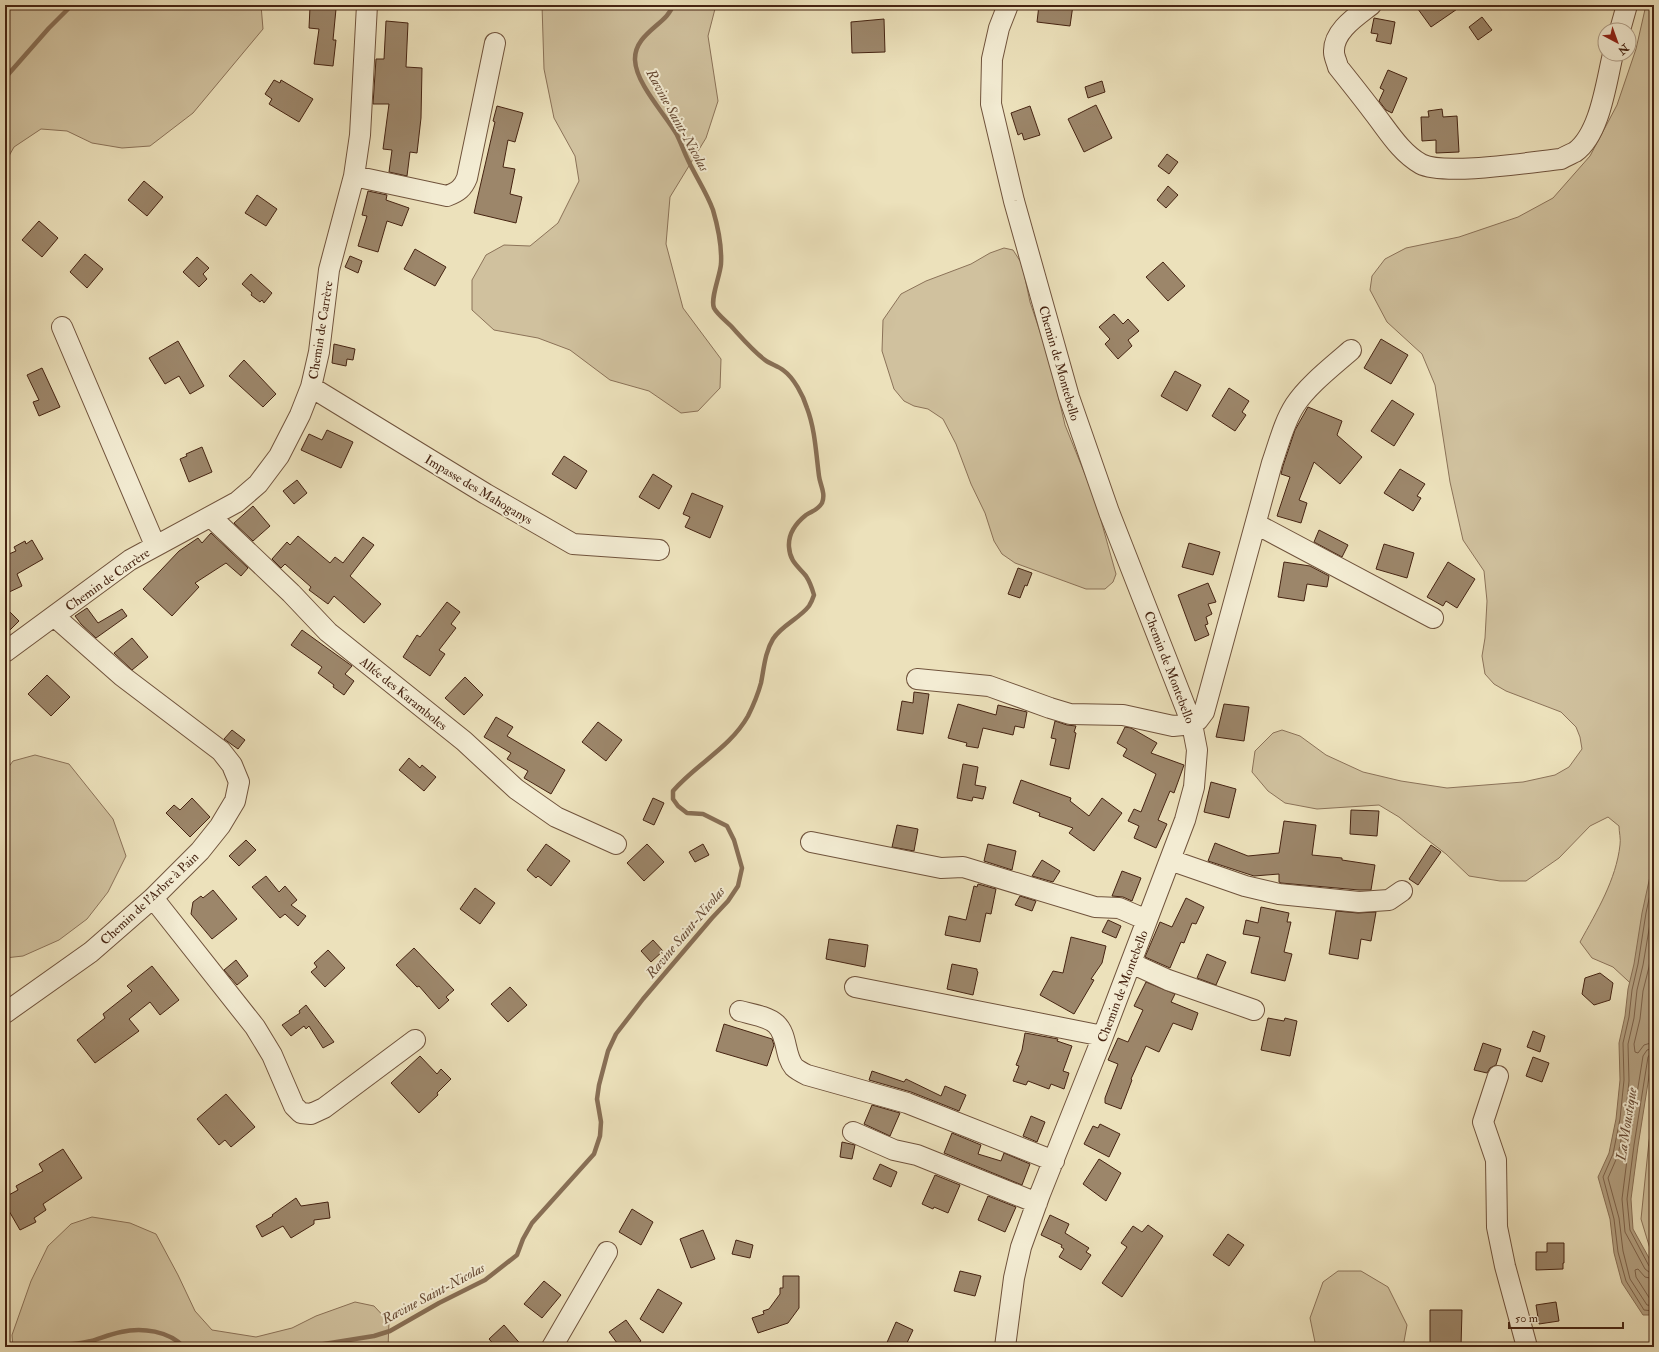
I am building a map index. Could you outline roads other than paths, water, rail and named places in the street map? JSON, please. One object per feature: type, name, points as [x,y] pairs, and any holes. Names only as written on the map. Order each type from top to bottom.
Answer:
[{"type":"street","name":"Chemin de Carrère","points":[[5,652],[130,560],[155,545],[211,517],[237,502],[258,484],[279,456],[300,415],[311,387],[318,352],[329,270],[354,176],[360,134],[366,5]]},
{"type":"street","name":"Chemin de Montebello","points":[[1005,1347],[1014,1278],[1021,1247],[1185,820],[1194,787],[1197,750],[1192,724],[1109,512],[1069,397],[1014,201],[991,104],[992,59],[999,28],[1008,5]]},
{"type":"street","points":[[1372,5],[1349,23],[1339,34],[1334,52],[1338,67],[1398,144],[1410,157],[1423,165],[1436,169],[1459,169],[1561,159],[1576,151],[1588,139],[1596,123],[1611,62]]},
{"type":"street","points":[[1622,22],[1627,5]]},
{"type":"street","points":[[354,176],[447,196],[456,193],[464,186],[468,178],[495,42]]},
{"type":"street","points":[[62,327],[155,545]]},
{"type":"street","points":[[917,679],[989,686],[1070,714],[1123,715],[1173,726],[1192,724],[1198,720],[1204,712],[1272,463],[1284,428],[1296,404],[1306,391],[1351,350]]},
{"type":"street","name":"Impasse des Mahoganys","points":[[311,387],[486,494],[573,544],[659,550]]},
{"type":"street","name":"Allée des Karamboles","points":[[211,517],[291,593],[328,632],[464,742],[516,790],[556,817],[616,844]]},
{"type":"street","points":[[1256,524],[1433,618]]},
{"type":"street","name":"Chemin de l'Arbre à Pain","points":[[5,1013],[91,952],[153,898],[200,851],[220,826],[235,801],[240,782],[232,765],[221,751],[122,676],[54,616]]},
{"type":"street","points":[[811,842],[941,868],[963,867],[1096,907],[1119,908],[1147,920]]},
{"type":"street","points":[[1169,864],[1245,886],[1279,894],[1359,902],[1389,900],[1402,891]]},
{"type":"street","points":[[1169,864],[1239,893],[1278,901],[1336,907]]},
{"type":"street","points":[[153,898],[255,1027],[272,1055],[294,1106],[301,1114],[311,1114],[324,1108],[416,1040]]},
{"type":"street","points":[[1130,963],[1168,980],[1254,1010]]},
{"type":"street","points":[[855,987],[1103,1036]]},
{"type":"street","points":[[740,1011],[763,1018],[775,1024],[782,1033],[788,1055],[794,1067],[807,1075],[907,1103],[1054,1161]]},
{"type":"street","points":[[1498,1076],[1484,1122],[1496,1160],[1497,1227],[1505,1266],[1527,1347]]},
{"type":"street","points":[[853,1132],[894,1150],[918,1155],[1037,1203]]},
{"type":"street","points":[[552,1347],[607,1252]]},
{"type":"water","name":"La Moustique","points":[[1654,858],[1654,1045],[1631,1199],[1633,1229],[1654,1267],[1654,1315],[1643,1315],[1622,1283],[1614,1253],[1610,1219],[1598,1177],[1609,1153],[1616,1119],[1620,1080],[1619,1043],[1625,1016],[1628,989],[1634,964],[1642,913]]},
{"type":"waterway","points":[[5,78],[49,28],[72,5]]},
{"type":"waterway","name":"Ravine Saint-Nicolas","points":[[305,1347],[374,1336],[390,1331],[439,1303],[485,1280],[517,1255],[523,1239],[532,1223],[594,1154],[600,1136],[601,1122],[597,1099],[599,1085],[608,1051],[616,1034],[643,999],[728,901],[738,886],[742,868],[734,840],[727,826],[703,814],[687,813],[678,806],[673,799],[673,791],[692,772],[722,747],[741,727],[757,696],[766,655],[770,644],[781,630],[809,606],[814,595],[812,587],[806,576],[793,560],[789,542],[791,533],[796,525],[806,515],[819,507],[822,503],[823,496],[812,424],[801,392],[787,373],[767,361],[747,344],[714,308],[713,299],[721,264],[721,250],[713,210],[677,135],[640,79],[635,60],[636,51],[645,36],[665,18],[673,5]]},
{"type":"waterway","name":"Ravine Saint-Nicolas","points":[[42,1347],[91,1341],[117,1333],[138,1330],[146,1330],[163,1334],[171,1337],[184,1347]]}]
